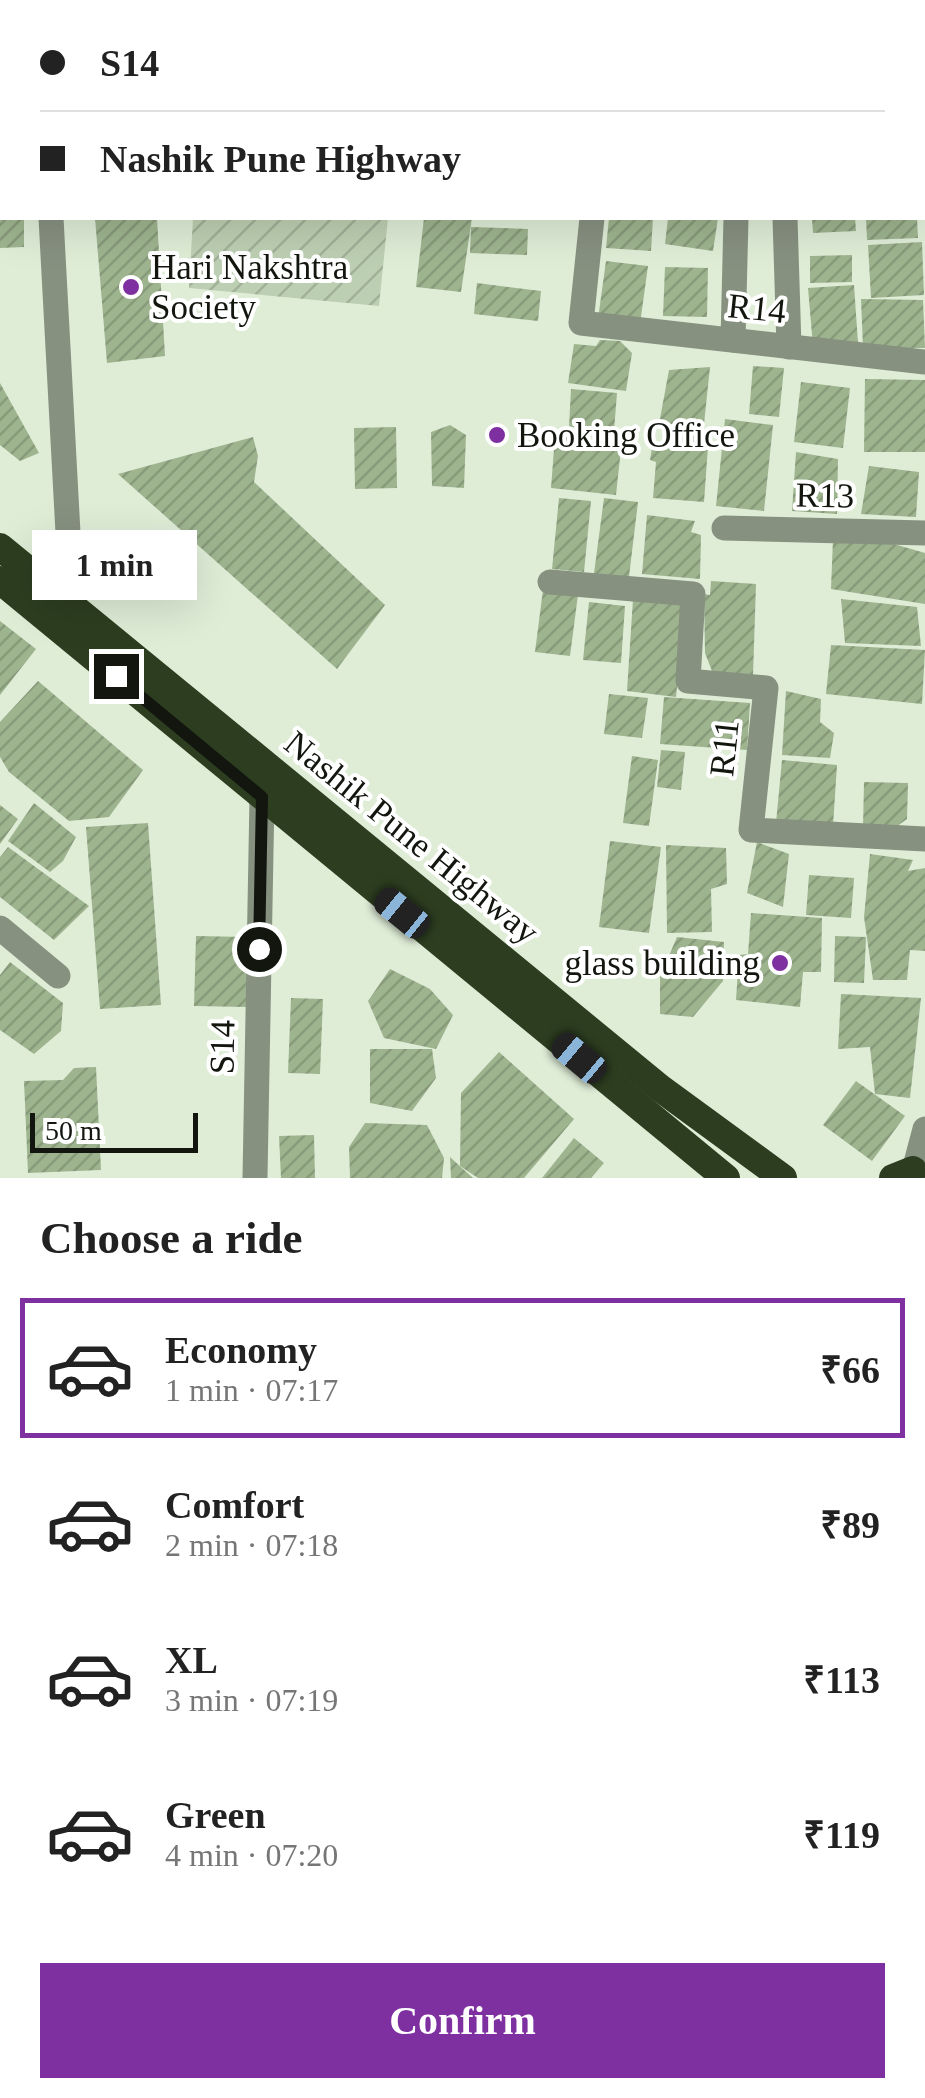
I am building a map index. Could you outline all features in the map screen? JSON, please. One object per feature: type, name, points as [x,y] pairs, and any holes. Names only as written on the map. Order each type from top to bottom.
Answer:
[{"type":"highway","name":"Nashik Pune Highway","points":[[0,547],[660,1088],[782,1178]]},
{"type":"highway","name":"Nashik Pune Highway","points":[[0,580],[726,1178]]},
{"type":"street","points":[[51,220],[72,607]]},
{"type":"street","name":"R14","points":[[592,220],[581,324],[925,362]]},
{"type":"street","points":[[733,340],[736,220]]},
{"type":"street","points":[[785,220],[788,347]]},
{"type":"street","name":"R13","points":[[724,528],[925,533]]},
{"type":"street","name":"R11","points":[[550,582],[693,594],[688,681],[766,688],[751,830],[925,838]]},
{"type":"street","name":"S14","points":[[255,1178],[262,797]]},
{"type":"street","points":[[0,928],[58,976]]},
{"type":"street","points":[[906,1175],[925,1131]]},
{"type":"green space","points":[[193,220],[388,220],[379,306],[189,288]]},
{"type":"building","points":[[0,220],[24,220],[24,247],[0,248]]},
{"type":"building","name":"Hari Nakshtra Society","points":[[95,220],[157,220],[165,356],[107,363]]},
{"type":"building","points":[[424,220],[472,220],[461,292],[416,287]]},
{"type":"building","points":[[609,220],[653,220],[651,251],[606,248]]},
{"type":"building","points":[[668,220],[718,220],[713,251],[665,244]]},
{"type":"building","points":[[812,220],[855,220],[856,231],[813,233]]},
{"type":"building","points":[[866,220],[917,220],[918,238],[867,240]]},
{"type":"building","points":[[471,227],[528,229],[527,255],[470,253]]},
{"type":"building","points":[[922,242],[924,295],[871,298],[868,245]]},
{"type":"building","points":[[852,255],[852,282],[810,283],[810,256]]},
{"type":"building","points":[[606,261],[648,266],[640,324],[598,319]]},
{"type":"building","points":[[665,267],[708,268],[707,317],[663,316]]},
{"type":"building","points":[[477,283],[541,291],[538,321],[474,314]]},
{"type":"building","points":[[854,285],[858,343],[813,346],[808,288]]},
{"type":"building","points":[[861,299],[923,300],[925,348],[863,348]]},
{"type":"building","points":[[600,340],[620,341],[632,353],[626,391],[568,383],[574,344],[596,346]]},
{"type":"building","points":[[753,366],[784,368],[779,417],[749,414]]},
{"type":"building","points":[[710,367],[704,424],[659,424],[669,370]]},
{"type":"building","points":[[865,379],[925,380],[925,452],[864,452]]},
{"type":"building","points":[[801,382],[850,388],[843,448],[794,442]]},
{"type":"building","points":[[0,383],[39,453],[20,461],[0,445]]},
{"type":"building","points":[[571,389],[617,393],[614,431],[569,427]]},
{"type":"building","points":[[725,419],[773,425],[764,511],[716,506]]},
{"type":"building","points":[[450,425],[466,435],[464,488],[432,486],[431,432]]},
{"type":"building","points":[[396,427],[397,488],[355,489],[354,428]]},
{"type":"building","points":[[664,431],[709,433],[704,502],[653,498],[656,462],[650,460],[652,448],[664,446]]},
{"type":"building","points":[[555,436],[609,440],[612,449],[621,449],[616,495],[551,488]]},
{"type":"building","points":[[253,437],[258,456],[254,482],[385,605],[337,669],[118,474]]},
{"type":"building","points":[[796,452],[838,459],[837,514],[792,511]]},
{"type":"building","points":[[869,466],[919,472],[916,517],[861,514]]},
{"type":"building","points":[[559,498],[591,501],[584,572],[552,569]]},
{"type":"building","points":[[604,498],[638,502],[628,585],[593,581]]},
{"type":"building","points":[[647,515],[695,521],[691,532],[701,535],[700,579],[642,574]]},
{"type":"building","points":[[833,539],[887,542],[925,553],[925,604],[831,589]]},
{"type":"building","points":[[711,581],[756,584],[753,676],[714,676],[705,653],[704,594],[710,595]]},
{"type":"building","points":[[544,582],[579,587],[570,656],[535,652]]},
{"type":"building","points":[[633,599],[686,602],[676,697],[627,691]]},
{"type":"building","points":[[841,599],[917,607],[921,646],[845,643]]},
{"type":"building","points":[[589,602],[625,606],[621,663],[583,660]]},
{"type":"building","points":[[0,621],[36,649],[0,695]]},
{"type":"building","points":[[831,645],[925,650],[922,704],[826,694]]},
{"type":"building","points":[[38,681],[143,770],[109,817],[69,821],[9,772],[0,757],[0,722]]},
{"type":"building","points":[[786,691],[821,699],[820,722],[834,733],[830,758],[782,755]]},
{"type":"building","points":[[609,694],[648,698],[642,738],[604,734]]},
{"type":"building","points":[[664,697],[750,703],[747,750],[660,744]]},
{"type":"building","points":[[661,750],[685,752],[681,790],[657,787]]},
{"type":"building","points":[[632,756],[658,760],[649,826],[623,823]]},
{"type":"building","points":[[782,760],[837,765],[833,826],[776,823]]},
{"type":"building","points":[[864,782],[908,783],[907,819],[893,829],[863,828]]},
{"type":"building","points":[[34,803],[76,837],[63,861],[50,872],[8,841]]},
{"type":"building","points":[[0,805],[18,819],[0,844]]},
{"type":"building","points":[[148,823],[161,1005],[100,1009],[86,827]]},
{"type":"building","points":[[610,841],[661,847],[649,933],[599,927]]},
{"type":"building","points":[[757,842],[789,854],[783,907],[747,893]]},
{"type":"building","points":[[666,845],[726,848],[727,884],[711,889],[712,932],[667,933]]},
{"type":"building","points":[[8,847],[89,906],[54,940],[0,897],[0,857]]},
{"type":"building","points":[[870,854],[913,860],[908,871],[925,868],[925,951],[910,950],[907,980],[873,980],[864,917]]},
{"type":"building","points":[[809,875],[854,878],[851,918],[806,915]]},
{"type":"building","name":"glass building","points":[[751,913],[822,918],[821,972],[803,972],[800,1007],[736,1000],[739,955],[748,954]]},
{"type":"building","points":[[196,936],[248,937],[246,1007],[194,1006]]},
{"type":"building","points":[[835,936],[866,937],[864,983],[834,982]]},
{"type":"building","points":[[677,937],[724,942],[723,981],[693,1017],[660,1014],[660,977]]},
{"type":"building","points":[[10,962],[63,1003],[61,1031],[34,1054],[0,1030],[0,975]]},
{"type":"building","points":[[390,969],[430,989],[453,1015],[436,1049],[384,1038],[368,1001]]},
{"type":"building","points":[[841,994],[921,998],[910,1098],[875,1094],[870,1047],[838,1049]]},
{"type":"building","points":[[291,998],[323,999],[320,1074],[288,1073]]},
{"type":"building","points":[[370,1049],[432,1049],[436,1078],[412,1111],[370,1103]]},
{"type":"building","points":[[499,1052],[574,1119],[524,1178],[478,1178],[460,1166],[461,1093]]},
{"type":"building","points":[[96,1067],[101,1170],[28,1173],[24,1081],[63,1080],[74,1068]]},
{"type":"building","points":[[856,1081],[905,1116],[872,1161],[823,1125]]},
{"type":"building","points":[[365,1123],[427,1125],[444,1158],[442,1178],[350,1178],[349,1147]]},
{"type":"building","points":[[314,1135],[315,1178],[281,1178],[279,1136]]},
{"type":"building","points":[[574,1138],[604,1163],[591,1178],[542,1178]]},
{"type":"building","points":[[450,1157],[463,1169],[473,1178],[451,1178]]},
{"type":"place","name":"Hari Nakshtra Society","points":[[131,287]]},
{"type":"place","name":"Booking Office","points":[[497,435]]},
{"type":"place","name":"glass building","points":[[780,963]]},
{"type":"route","points":[[116,676],[262,797],[259,949]]}]
